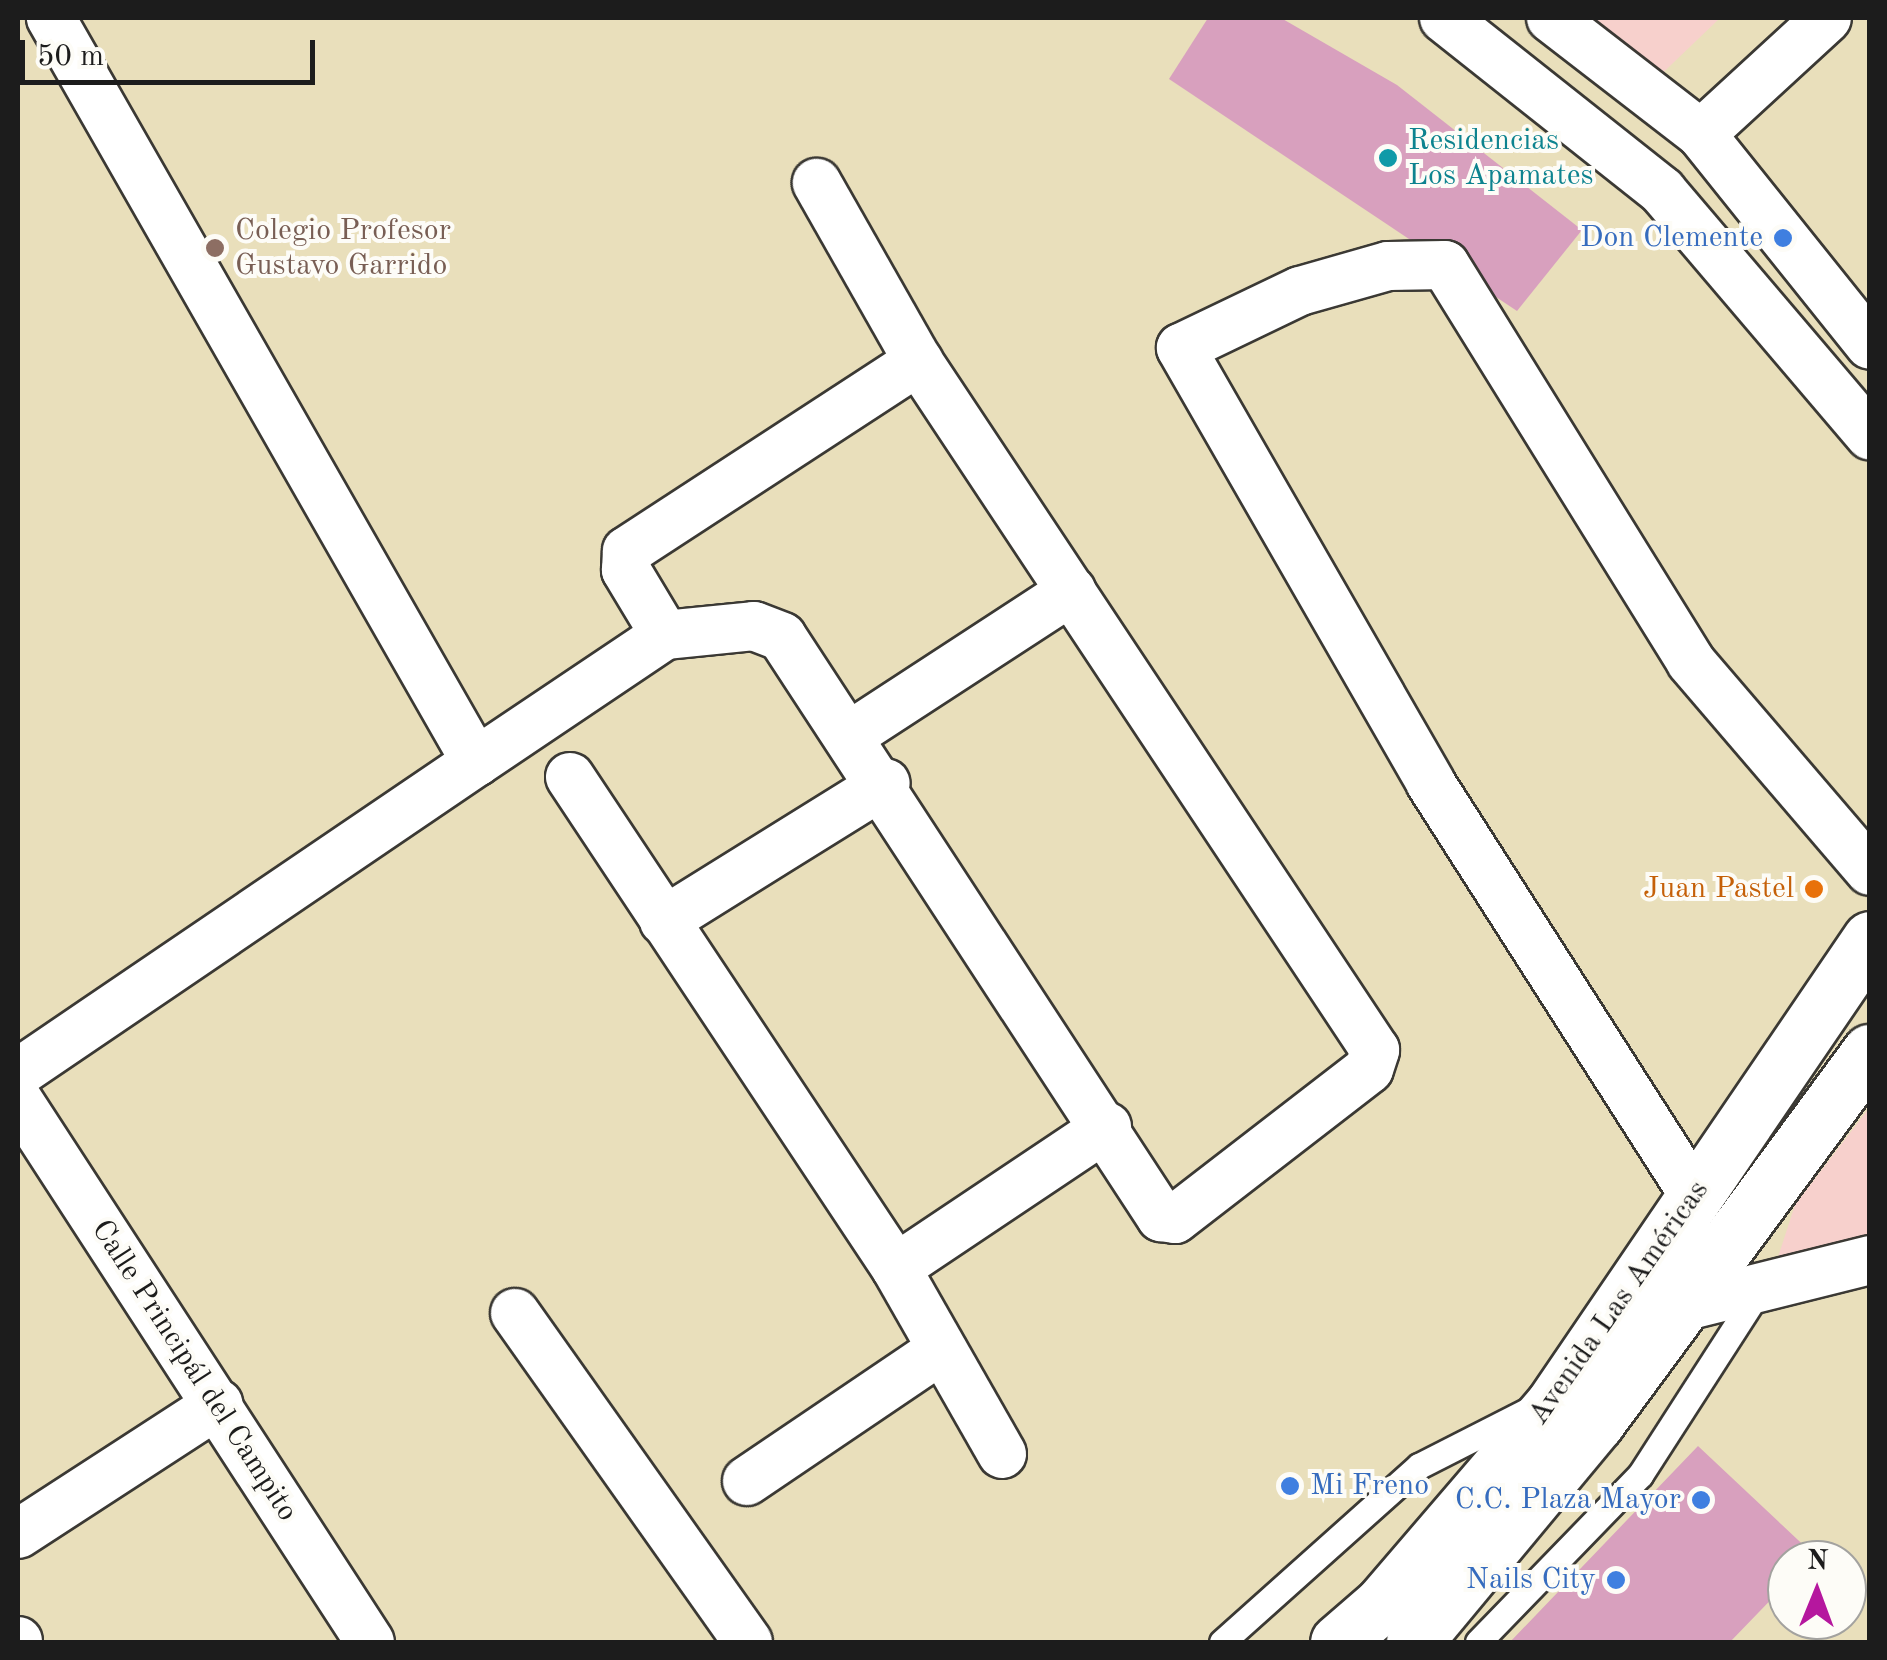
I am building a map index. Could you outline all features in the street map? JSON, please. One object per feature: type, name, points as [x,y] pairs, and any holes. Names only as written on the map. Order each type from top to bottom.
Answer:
[{"type":"street","points":[[51,18],[476,762]]},
{"type":"street","points":[[1444,18],[1662,192],[1870,435]]},
{"type":"street","points":[[1551,18],[1701,134],[1870,345]]},
{"type":"street","points":[[1701,134],[1827,18]]},
{"type":"street","points":[[18,1074],[665,634],[769,628],[886,783],[1161,1217],[1175,1219],[1369,1069],[1374,1050],[918,362],[816,183]]},
{"type":"street","points":[[1694,1195],[1431,783],[1181,348],[1300,291],[1388,266],[1445,265],[1691,662],[1870,870]]},
{"type":"street","points":[[665,634],[626,570],[627,551],[918,362]]},
{"type":"street","points":[[852,734],[1072,591]]},
{"type":"street","points":[[570,777],[896,1268],[1002,1454]]},
{"type":"street","points":[[664,921],[886,783]]},
{"type":"street","name":"Avenida Las Américas","points":[[1338,1642],[1382,1604],[1552,1406],[1870,939]]},
{"type":"street","name":"Avenida Las Américas","points":[[1414,1642],[1682,1307],[1870,1052]]},
{"type":"street","name":"Calle Principál del Campito","points":[[18,1100],[370,1642]]},
{"type":"street","points":[[896,1268],[1107,1128]]},
{"type":"street","points":[[1682,1307],[1870,1260]]},
{"type":"street","points":[[515,1312],[748,1642]]},
{"type":"street","points":[[747,1481],[942,1349]]},
{"type":"street","points":[[18,1534],[218,1404]]},
{"type":"lane","points":[[1478,1642],[1640,1476],[1760,1289]]},
{"type":"lane","points":[[1222,1642],[1419,1466],[1552,1406]]},
{"type":"shaded area","points":[[1557,18],[1720,18],[1649,86]]},
{"type":"shaded area","points":[[1869,1108],[1869,1234],[1777,1260],[1795,1205]]},
{"type":"building","name":"Residencias Los Apamates","points":[[1208,18],[1281,18],[1397,85],[1582,230],[1517,311],[1169,79]]},
{"type":"building","name":"C.C. Plaza Mayor","points":[[1698,1446],[1798,1540],[1767,1540],[1767,1604],[1730,1642],[1510,1642]]},
{"type":"place","name":"Residencias Los Apamates","points":[[1388,158]]},
{"type":"place","name":"Don Clemente","points":[[1783,238]]},
{"type":"place","name":"Colegio Profesor Gustavo Garrido","points":[[215,248]]},
{"type":"place","name":"Juan Pastel","points":[[1814,889]]},
{"type":"place","name":"Mi Freno","points":[[1290,1486]]},
{"type":"place","name":"C.C. Plaza Mayor","points":[[1701,1500]]},
{"type":"place","name":"Nails City","points":[[1616,1580]]}]
